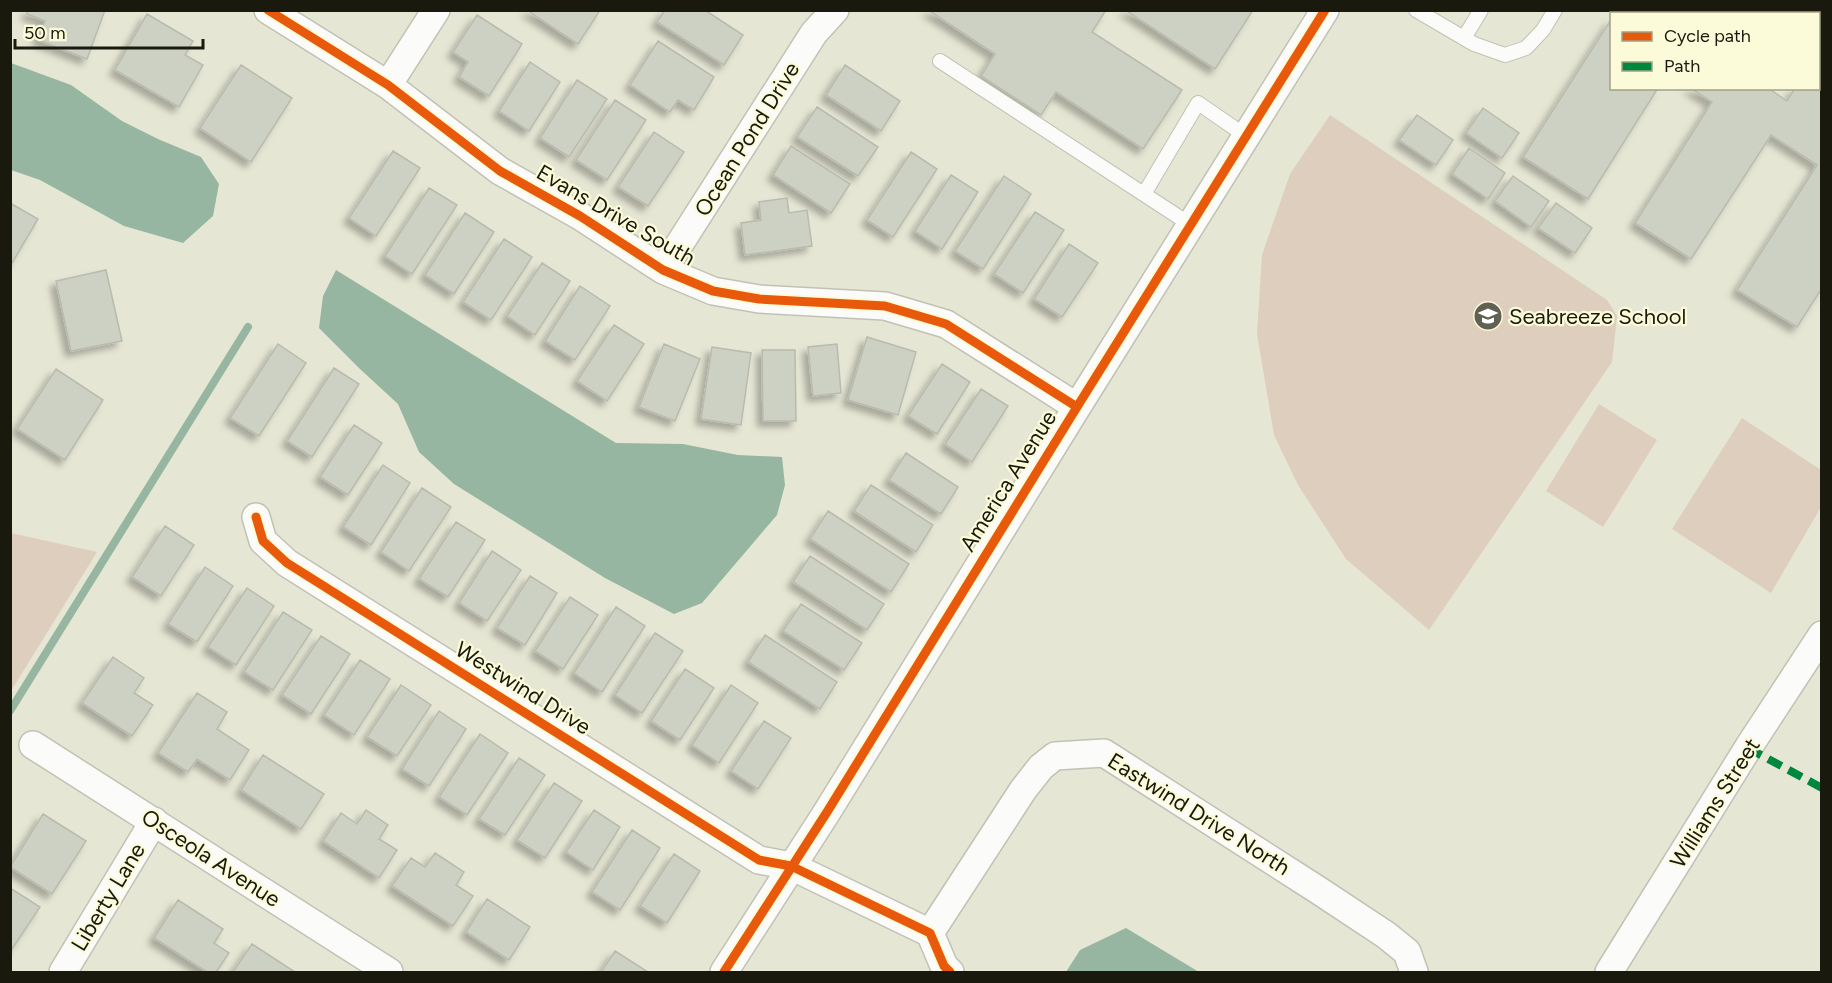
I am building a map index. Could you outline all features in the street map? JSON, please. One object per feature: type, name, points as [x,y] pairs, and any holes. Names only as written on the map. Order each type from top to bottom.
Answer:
[{"type":"street","name":"Evans Drive South","points":[[268,10],[388,85],[500,171],[580,216],[663,270],[713,291],[759,299],[885,306],[946,324],[1077,407]]},
{"type":"street","points":[[388,85],[436,10]]},
{"type":"street","name":"Ocean Pond Drive","points":[[663,270],[814,33],[835,10]]},
{"type":"street","name":"America Avenue","points":[[724,972],[827,812],[1325,10]]},
{"type":"street","name":"Westwind Drive","points":[[256,517],[263,541],[287,562],[759,860],[791,866],[930,933]]},
{"type":"street","name":"Williams Street","points":[[1609,972],[1821,635]]},
{"type":"street","name":"Osceola Avenue","points":[[33,745],[389,972]]},
{"type":"street","name":"Eastwind Drive North","points":[[930,933],[1023,790],[1041,767],[1055,756],[1104,753],[1386,935],[1407,952],[1414,972]]},
{"type":"street","name":"Liberty Lane","points":[[63,972],[154,821]]},
{"type":"street","points":[[930,933],[944,966],[950,972]]},
{"type":"lane","points":[[1416,10],[1474,44],[1505,55],[1526,48],[1543,30],[1556,10]]},
{"type":"lane","points":[[1464,38],[1481,10]]},
{"type":"lane","points":[[940,61],[1191,225]]},
{"type":"lane","points":[[1143,194],[1198,103],[1246,136]]},
{"type":"shaded area","points":[[11,63],[71,85],[122,121],[201,157],[219,184],[213,216],[183,243],[124,226],[40,180],[11,170]]},
{"type":"shaded area","points":[[1330,115],[1607,300],[1617,316],[1612,362],[1429,630],[1346,559],[1298,485],[1274,435],[1257,334],[1262,255],[1290,174]]},
{"type":"shaded area","points":[[336,270],[616,443],[683,444],[738,455],[782,457],[785,485],[777,515],[702,603],[674,614],[605,578],[454,484],[419,452],[398,404],[319,328],[323,296]]},
{"type":"shaded area","points":[[1599,404],[1657,440],[1603,527],[1546,491]]},
{"type":"shaded area","points":[[1742,418],[1821,470],[1821,507],[1771,593],[1672,529]]},
{"type":"shaded area","points":[[10,533],[97,552],[11,691]]},
{"type":"shaded area","points":[[1126,928],[1199,972],[1066,972],[1080,950]]},
{"type":"building","points":[[28,10],[105,10],[87,59],[38,40],[45,21],[27,14]]},
{"type":"building","points":[[527,10],[598,10],[599,12],[578,44]]},
{"type":"building","points":[[665,10],[705,10],[743,35],[724,65],[657,22]]},
{"type":"building","points":[[928,10],[1106,10],[1092,32],[1182,90],[1143,149],[1056,92],[1041,115],[981,76],[995,54]]},
{"type":"building","points":[[1125,10],[1253,10],[1215,69]]},
{"type":"building","points":[[1644,10],[1761,10],[1764,12],[1643,12]]},
{"type":"building","points":[[147,14],[193,41],[185,55],[203,65],[179,107],[115,70]]},
{"type":"building","points":[[477,15],[522,44],[489,96],[459,77],[468,62],[453,52]]},
{"type":"building","points":[[1610,21],[1610,90],[1657,90],[1588,199],[1523,157]]},
{"type":"building","points":[[658,41],[714,77],[694,110],[678,100],[670,112],[630,85]]},
{"type":"building","points":[[1820,48],[1822,49],[1820,72]]},
{"type":"building","points":[[530,62],[560,82],[529,131],[499,111]]},
{"type":"building","points":[[241,65],[292,98],[251,162],[200,128]]},
{"type":"building","points":[[845,65],[900,101],[881,131],[826,95]]},
{"type":"building","points":[[577,80],[607,99],[569,157],[540,138]]},
{"type":"building","points":[[1820,84],[1822,84],[1822,288],[1797,327],[1737,290],[1817,165],[1771,135],[1691,259],[1635,223],[1712,102],[1693,90],[1771,90],[1787,101],[1794,90],[1820,90]]},
{"type":"building","points":[[615,100],[646,120],[607,180],[576,160]]},
{"type":"building","points":[[817,107],[878,147],[858,176],[797,137]]},
{"type":"building","points":[[1483,108],[1519,133],[1502,158],[1466,133]]},
{"type":"building","points":[[1417,115],[1453,140],[1436,165],[1399,140]]},
{"type":"building","points":[[654,132],[684,152],[648,206],[618,187]]},
{"type":"building","points":[[791,146],[850,184],[831,213],[773,175]]},
{"type":"building","points":[[1469,148],[1505,173],[1488,199],[1452,174]]},
{"type":"building","points":[[393,151],[420,168],[376,236],[349,218]]},
{"type":"building","points":[[911,152],[937,169],[893,237],[867,220]]},
{"type":"building","points":[[951,175],[978,192],[942,249],[915,231]]},
{"type":"building","points":[[1004,176],[1031,194],[983,269],[955,251]]},
{"type":"building","points":[[1513,176],[1549,201],[1531,227],[1495,201]]},
{"type":"building","points":[[429,188],[457,205],[412,274],[385,256]]},
{"type":"building","points":[[787,198],[789,213],[807,210],[812,246],[745,255],[741,223],[761,220],[759,202]]},
{"type":"building","points":[[10,203],[38,219],[12,263],[10,262]]},
{"type":"building","points":[[1556,203],[1592,228],[1575,253],[1538,228]]},
{"type":"building","points":[[1035,212],[1064,230],[1023,293],[994,274]]},
{"type":"building","points":[[465,213],[494,232],[454,294],[425,275]]},
{"type":"building","points":[[504,239],[532,257],[491,320],[463,302]]},
{"type":"building","points":[[1069,244],[1098,263],[1062,317],[1034,299]]},
{"type":"building","points":[[542,263],[570,281],[535,335],[507,316]]},
{"type":"building","points":[[106,270],[122,341],[71,351],[56,281]]},
{"type":"building","points":[[580,286],[610,306],[575,360],[545,341]]},
{"type":"building","points":[[614,325],[644,344],[607,401],[577,381]]},
{"type":"building","points":[[867,337],[916,352],[898,415],[848,400]]},
{"type":"building","points":[[278,344],[306,363],[259,436],[230,418]]},
{"type":"building","points":[[664,344],[700,359],[675,421],[639,407]]},
{"type":"building","points":[[837,344],[841,393],[813,396],[808,347]]},
{"type":"building","points":[[712,347],[751,353],[741,425],[701,419]]},
{"type":"building","points":[[762,350],[795,350],[796,421],[763,421]]},
{"type":"building","points":[[942,364],[970,382],[937,434],[908,416]]},
{"type":"building","points":[[334,368],[359,384],[312,457],[287,441]]},
{"type":"building","points":[[56,369],[103,400],[65,460],[17,429]]},
{"type":"building","points":[[981,389],[1008,406],[972,462],[945,444]]},
{"type":"building","points":[[354,425],[382,443],[348,495],[320,477]]},
{"type":"building","points":[[906,453],[958,487],[941,514],[889,480]]},
{"type":"building","points":[[383,465],[410,483],[371,545],[343,527]]},
{"type":"building","points":[[871,485],[933,525],[916,552],[854,511]]},
{"type":"building","points":[[422,488],[451,507],[409,571],[381,552]]},
{"type":"building","points":[[828,511],[909,564],[891,592],[810,539]]},
{"type":"building","points":[[456,522],[485,540],[448,597],[419,579]]},
{"type":"building","points":[[165,526],[194,545],[161,596],[132,577]]},
{"type":"building","points":[[492,551],[521,570],[487,621],[459,603]]},
{"type":"building","points":[[810,556],[884,604],[867,630],[793,582]]},
{"type":"building","points":[[205,567],[233,586],[197,642],[168,624]]},
{"type":"building","points":[[530,576],[557,593],[525,645],[497,628]]},
{"type":"building","points":[[247,588],[274,606],[236,665],[208,647]]},
{"type":"building","points":[[570,597],[598,615],[563,669],[535,651]]},
{"type":"building","points":[[801,604],[862,643],[844,670],[783,631]]},
{"type":"building","points":[[616,607],[645,626],[602,692],[574,673]]},
{"type":"building","points":[[283,612],[312,630],[273,690],[244,672]]},
{"type":"building","points":[[655,633],[683,651],[642,713],[615,695]]},
{"type":"building","points":[[765,635],[837,682],[820,709],[748,662]]},
{"type":"building","points":[[321,636],[350,654],[311,714],[282,695]]},
{"type":"building","points":[[113,657],[144,678],[134,693],[153,705],[132,736],[82,703]]},
{"type":"building","points":[[360,660],[390,679],[354,735],[324,715]]},
{"type":"building","points":[[685,669],[714,688],[680,740],[651,721]]},
{"type":"building","points":[[401,685],[431,705],[397,756],[367,737]]},
{"type":"building","points":[[731,685],[758,703],[719,763],[692,745]]},
{"type":"building","points":[[197,693],[227,712],[217,729],[249,750],[230,780],[197,759],[188,772],[158,753]]},
{"type":"building","points":[[439,711],[466,729],[429,786],[402,769]]},
{"type":"building","points":[[764,721],[791,738],[758,789],[731,771]]},
{"type":"building","points":[[480,734],[508,753],[467,815],[439,797]]},
{"type":"building","points":[[263,755],[324,794],[301,829],[241,790]]},
{"type":"building","points":[[519,758],[545,775],[505,835],[479,819]]},
{"type":"building","points":[[554,783],[582,801],[545,858],[517,840]]},
{"type":"building","points":[[366,810],[388,825],[379,839],[397,850],[379,878],[323,841],[341,813],[357,824]]},
{"type":"building","points":[[594,810],[620,827],[593,870],[566,852]]},
{"type":"building","points":[[43,814],[86,841],[52,894],[10,867]]},
{"type":"building","points":[[632,830],[660,848],[620,910],[592,892]]},
{"type":"building","points":[[435,853],[464,872],[456,885],[473,896],[453,926],[392,886],[411,858],[425,867]]},
{"type":"building","points":[[674,854],[700,871],[667,923],[640,906]]},
{"type":"building","points":[[10,888],[40,907],[10,952]]},
{"type":"building","points":[[487,899],[530,927],[509,960],[466,932]]},
{"type":"building","points":[[178,900],[223,929],[214,943],[229,953],[216,972],[207,972],[154,938]]},
{"type":"building","points":[[252,944],[295,972],[233,972]]},
{"type":"building","points":[[615,951],[648,972],[601,972]]},
{"type":"waterway","points":[[10,711],[248,327]]},
{"type":"marked path","points":[[1748,748],[1822,788]]},
{"type":"cycle path","points":[[268,10],[388,85],[500,171],[580,216],[663,270],[713,291],[759,299],[885,306],[946,324],[1077,407]]},
{"type":"cycle path","points":[[724,972],[827,812],[1325,10]]},
{"type":"cycle path","points":[[256,517],[263,541],[287,563],[759,860],[791,866],[930,933],[944,966],[950,972]]},
{"type":"place","name":"Seabreeze School","points":[[1488,316]]}]
